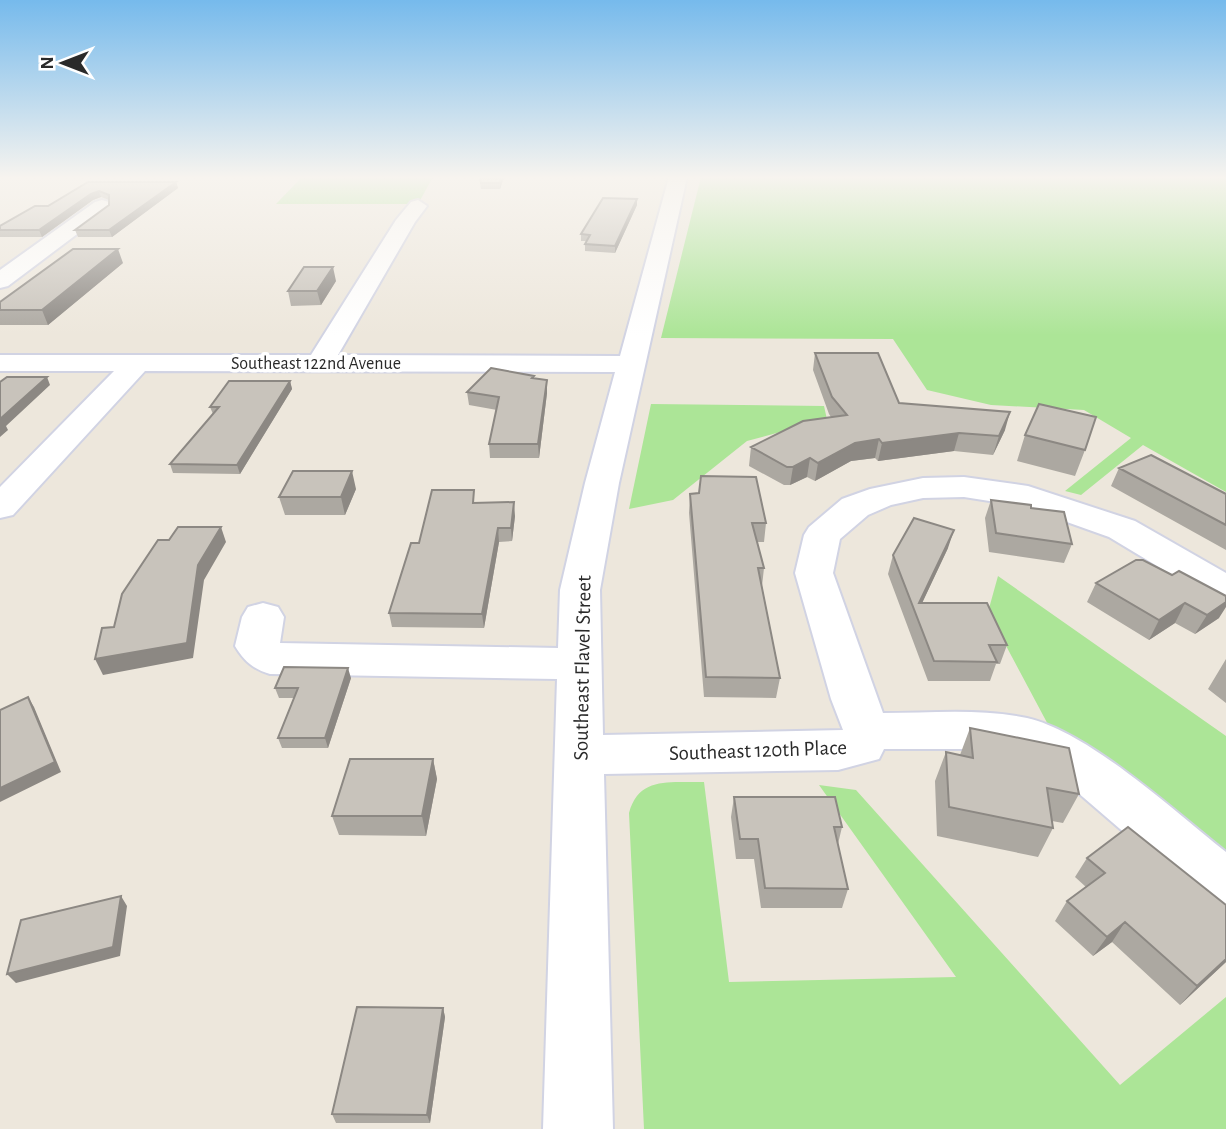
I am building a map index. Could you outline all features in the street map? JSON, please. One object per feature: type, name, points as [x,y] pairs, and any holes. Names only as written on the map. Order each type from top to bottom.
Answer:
[{"type":"street","points":[[0,281],[70,230]]},
{"type":"street","points":[[320,363],[400,230]]},
{"type":"street","name":"Southeast Flavel Street","points":[[578,1129],[579,664],[583,571],[665,230]]},
{"type":"street","name":"Southeast 122nd Avenue","points":[[0,363],[632,364]]},
{"type":"street","points":[[0,507],[138,363]]},
{"type":"street","name":"Southeast 120th Place","points":[[580,755],[838,751],[862,745],[867,731],[854,699],[814,573],[822,535],[855,507],[881,496],[923,488],[964,487],[1028,496],[1122,529],[1226,590]]},
{"type":"street","points":[[263,617],[256,646],[270,658],[579,664]]},
{"type":"street","points":[[867,731],[988,731],[1020,735],[1043,743],[1079,765],[1226,885]]},
{"type":"green space","points":[[688,230],[1226,230],[1226,492],[1143,445],[1081,495],[1065,491],[1131,438],[1084,410],[991,405],[927,390],[893,339],[661,338]]},
{"type":"green space","points":[[651,404],[824,406],[828,424],[795,428],[747,441],[673,500],[629,509]]},
{"type":"green space","points":[[998,576],[1226,736],[1226,864],[1052,732],[988,612]]},
{"type":"green space","points":[[669,782],[704,782],[729,982],[956,977],[819,785],[856,790],[1120,1085],[1226,997],[1226,1129],[644,1129],[629,813],[640,792],[649,787]]},
{"type":"building","points":[[584,230],[623,230],[615,246],[585,244],[590,235],[581,234]]},
{"type":"building","points":[[73,249],[118,249],[42,310],[0,310],[0,302]]},
{"type":"building","points":[[304,267],[333,267],[317,291],[288,291]]},
{"type":"building","points":[[815,353],[878,353],[899,403],[1010,412],[999,436],[959,433],[882,443],[879,439],[855,443],[818,463],[810,458],[793,467],[787,467],[751,447],[803,421],[847,415],[832,397]]},
{"type":"building","points":[[491,368],[547,380],[538,444],[489,444],[499,397],[467,392]]},
{"type":"building","points":[[7,377],[47,377],[0,419],[0,382]]},
{"type":"building","points":[[229,381],[290,381],[237,465],[170,464],[219,407],[210,407]]},
{"type":"building","points":[[1039,404],[1096,417],[1085,450],[1025,435]]},
{"type":"building","points":[[1151,455],[1226,494],[1226,525],[1119,468]]},
{"type":"building","points":[[293,471],[352,471],[341,497],[279,497]]},
{"type":"building","points":[[701,476],[756,477],[766,523],[752,523],[764,568],[758,568],[780,678],[706,677],[690,494],[699,493]]},
{"type":"building","points":[[432,490],[474,490],[473,503],[514,502],[511,528],[498,528],[482,614],[389,613],[411,543],[419,543]]},
{"type":"building","points":[[991,500],[1064,512],[1072,544],[996,533]]},
{"type":"building","points":[[914,518],[954,530],[919,603],[987,603],[1007,645],[989,645],[997,662],[934,661],[893,555]]},
{"type":"building","points":[[178,527],[221,527],[198,565],[187,643],[95,659],[102,628],[114,627],[122,594],[158,540],[169,540]]},
{"type":"building","points":[[1136,560],[1143,560],[1172,575],[1179,571],[1226,596],[1226,602],[1207,615],[1185,603],[1159,620],[1096,583]]},
{"type":"building","points":[[284,667],[348,668],[325,738],[278,738],[298,688],[275,688]]},
{"type":"building","points":[[28,697],[55,762],[0,788],[0,710]]},
{"type":"building","points":[[970,728],[1069,748],[1079,794],[1047,788],[1053,828],[949,807],[946,752],[973,758]]},
{"type":"building","points":[[350,759],[433,759],[422,816],[332,816]]},
{"type":"building","points":[[734,797],[835,797],[842,827],[834,827],[848,889],[765,888],[758,839],[740,839]]},
{"type":"building","points":[[1128,827],[1226,905],[1226,959],[1197,986],[1125,922],[1107,937],[1067,901],[1105,873],[1087,858]]},
{"type":"building","points":[[121,896],[113,947],[7,974],[21,920]]},
{"type":"building","points":[[357,1007],[443,1008],[427,1115],[332,1114]]}]
